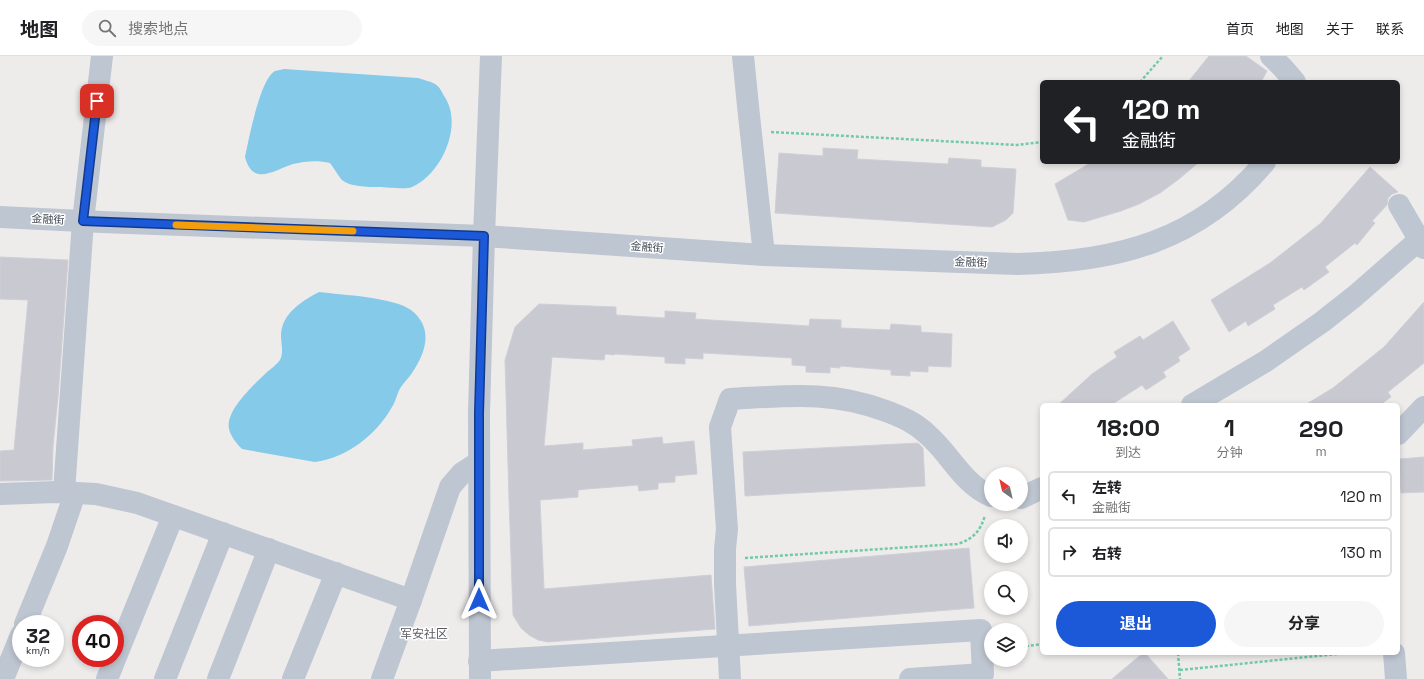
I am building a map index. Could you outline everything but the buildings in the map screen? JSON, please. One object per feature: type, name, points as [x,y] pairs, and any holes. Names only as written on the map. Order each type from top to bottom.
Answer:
[{"type":"street","points":[[29,615],[57,546],[69,493],[83,221],[102,56]]},
{"type":"street","points":[[491,56],[484,236],[479,462],[479,670],[728,646],[981,630],[984,674],[910,679]]},
{"type":"street","points":[[743,56],[764,254]]},
{"type":"street","points":[[1270,56],[1293,80]]},
{"type":"street","name":"金融街","points":[[0,217],[484,236],[764,254],[1017,264],[1047,263],[1077,261],[1107,256],[1161,240],[1186,228],[1233,196],[1263,164]]},
{"type":"street","points":[[1195,403],[1266,361],[1322,322],[1421,244],[1399,205]]},
{"type":"street","points":[[730,679],[725,559],[727,529],[720,427],[730,399],[805,395],[841,398],[869,404],[906,418],[917,425],[930,436],[971,484],[984,493]]},
{"type":"street","points":[[1400,432],[1424,407]]},
{"type":"street","points":[[382,679],[450,487],[462,472],[479,462]]},
{"type":"street","points":[[1028,495],[1040,489]]},
{"type":"street","points":[[0,494],[96,494],[130,501],[411,600]]},
{"type":"street","points":[[108,679],[173,516]]},
{"type":"street","points":[[165,679],[223,533]]},
{"type":"street","points":[[218,679],[269,549]]},
{"type":"street","points":[[293,679],[336,573]]},
{"type":"street","points":[[1394,655],[1396,679]]},
{"type":"street","points":[[3,679],[12,657]]},
{"type":"path","points":[[1142,80],[1163,56]]},
{"type":"path","points":[[750,131],[1017,145],[1040,142]]},
{"type":"path","points":[[725,559],[957,544],[976,535],[981,527],[986,511]]},
{"type":"path","points":[[1028,646],[1040,644]]},
{"type":"path","points":[[1178,655],[1180,679]]},
{"type":"path","points":[[1180,670],[1327,655]]},
{"type":"water","points":[[284,69],[418,78],[435,84],[438,86],[450,107],[452,120],[451,134],[441,160],[423,181],[412,187],[405,188],[364,187],[349,184],[341,179],[330,163],[321,161],[293,164],[265,174],[253,172],[245,157],[256,110],[260,97],[270,76],[275,71]]},
{"type":"water","points":[[319,292],[380,299],[411,310],[423,324],[425,332],[424,349],[421,357],[412,373],[402,385],[386,417],[360,443],[338,456],[315,462],[242,449],[236,443],[229,429],[229,422],[232,414],[236,406],[249,390],[280,360],[282,351],[282,328],[289,315],[300,304]]},
{"type":"slow traffic","points":[[176,225],[353,231]]},
{"type":"district","name":"军安社区","points":[[424,634]]},
{"type":"route","points":[[97,101],[83,221],[484,236],[479,413],[479,600]]}]
